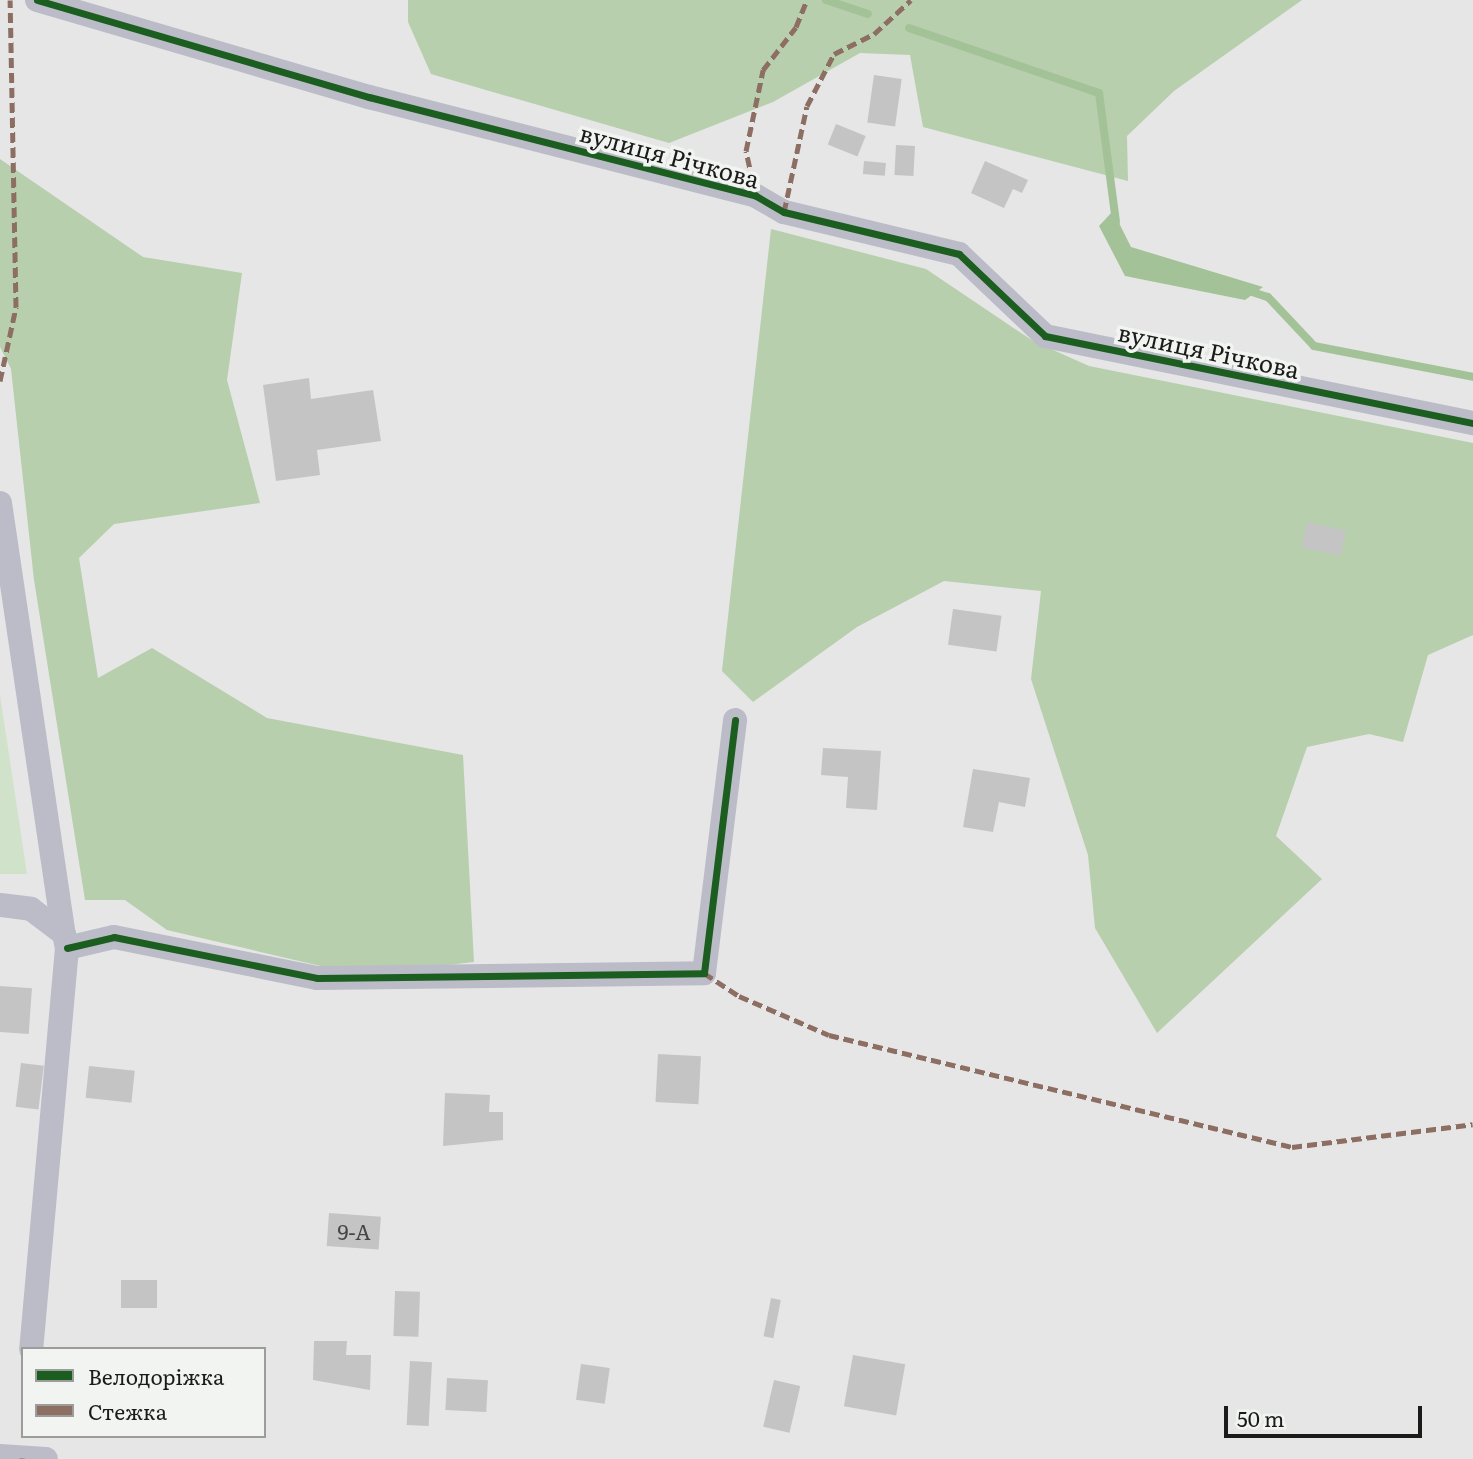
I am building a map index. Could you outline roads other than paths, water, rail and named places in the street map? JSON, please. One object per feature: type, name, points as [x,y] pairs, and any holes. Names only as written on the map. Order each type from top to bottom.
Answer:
[{"type":"street","name":"вулиця Річкова","points":[[37,0],[369,97],[756,195],[784,212],[959,254],[1045,336],[1473,423]]},
{"type":"street","points":[[0,503],[65,941],[31,1347]]},
{"type":"street","points":[[0,905],[31,909],[65,941],[114,937],[317,978],[704,973],[735,720]]},
{"type":"waterway","points":[[826,0],[868,14]]},
{"type":"waterway","points":[[909,28],[1099,93],[1116,222]]},
{"type":"waterway","points":[[1246,290],[1268,297],[1314,346],[1473,377]]}]
